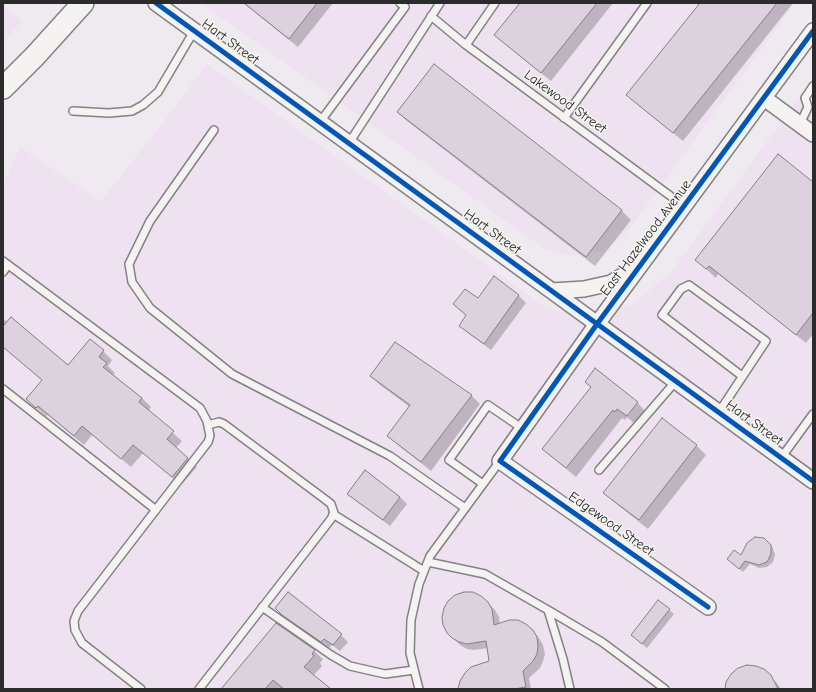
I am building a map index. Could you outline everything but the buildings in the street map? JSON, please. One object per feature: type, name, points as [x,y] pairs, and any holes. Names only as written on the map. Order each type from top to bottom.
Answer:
[{"type":"main road","points":[[8,81],[84,3]]},
{"type":"street","name":"Hart Street","points":[[156,3],[813,481]]},
{"type":"street","name":"East Hazelwood Avenue","points":[[500,461],[597,324],[813,32]]},
{"type":"street","points":[[764,98],[813,134]]},
{"type":"street","name":"East Hazelwood Avenue","points":[[552,291],[584,289],[612,283],[641,265]]},
{"type":"street","name":"Edgewood Street","points":[[500,461],[708,607]]},
{"type":"lane","points":[[320,122],[406,7],[400,3]]},
{"type":"lane","points":[[349,143],[440,3]]},
{"type":"lane","points":[[466,45],[495,3]]},
{"type":"lane","points":[[564,118],[647,3]]},
{"type":"lane","name":"Lakewood Street","points":[[431,16],[466,45],[684,206]]},
{"type":"lane","points":[[73,110],[109,113],[132,111],[143,105],[158,92],[194,31]]},
{"type":"lane","points":[[800,124],[808,107],[805,98],[813,86]]},
{"type":"lane","points":[[214,130],[150,221],[129,264],[132,282],[150,308],[232,374],[390,456],[465,508]]},
{"type":"lane","points":[[3,272],[6,263],[192,402],[204,413],[208,425],[210,436],[208,442],[78,611],[76,616],[74,626],[82,643],[141,689]]},
{"type":"lane","points":[[719,412],[766,341],[689,285],[681,289],[662,315],[742,376]]},
{"type":"lane","points":[[600,470],[676,381]]},
{"type":"lane","points":[[3,389],[156,510]]},
{"type":"lane","points":[[483,484],[449,460],[488,405],[523,429]]},
{"type":"lane","points":[[781,458],[813,414]]},
{"type":"lane","points":[[199,689],[331,519],[333,514],[331,504],[224,424],[219,422],[208,425]]},
{"type":"lane","points":[[419,689],[410,653],[411,620],[419,584],[430,556],[500,461]]},
{"type":"lane","points":[[333,514],[424,571]]},
{"type":"lane","points":[[428,562],[485,574],[602,642],[665,689]]},
{"type":"lane","points":[[262,608],[332,656],[350,666],[385,674],[414,670]]},
{"type":"lane","points":[[548,610],[563,659],[570,689]]},
{"type":"shaded area","points":[[201,3],[795,3],[625,235],[605,251],[568,256],[543,248]]},
{"type":"shaded area","points":[[3,6],[22,21],[3,42]]},
{"type":"shaded area","points":[[207,64],[545,307],[584,316],[633,304],[671,272],[813,79],[813,689],[3,689],[3,185],[20,147],[101,201]]},
{"type":"cycle path","points":[[156,3],[813,481]]},
{"type":"cycle path","points":[[708,607],[500,461],[597,324],[813,31]]}]
